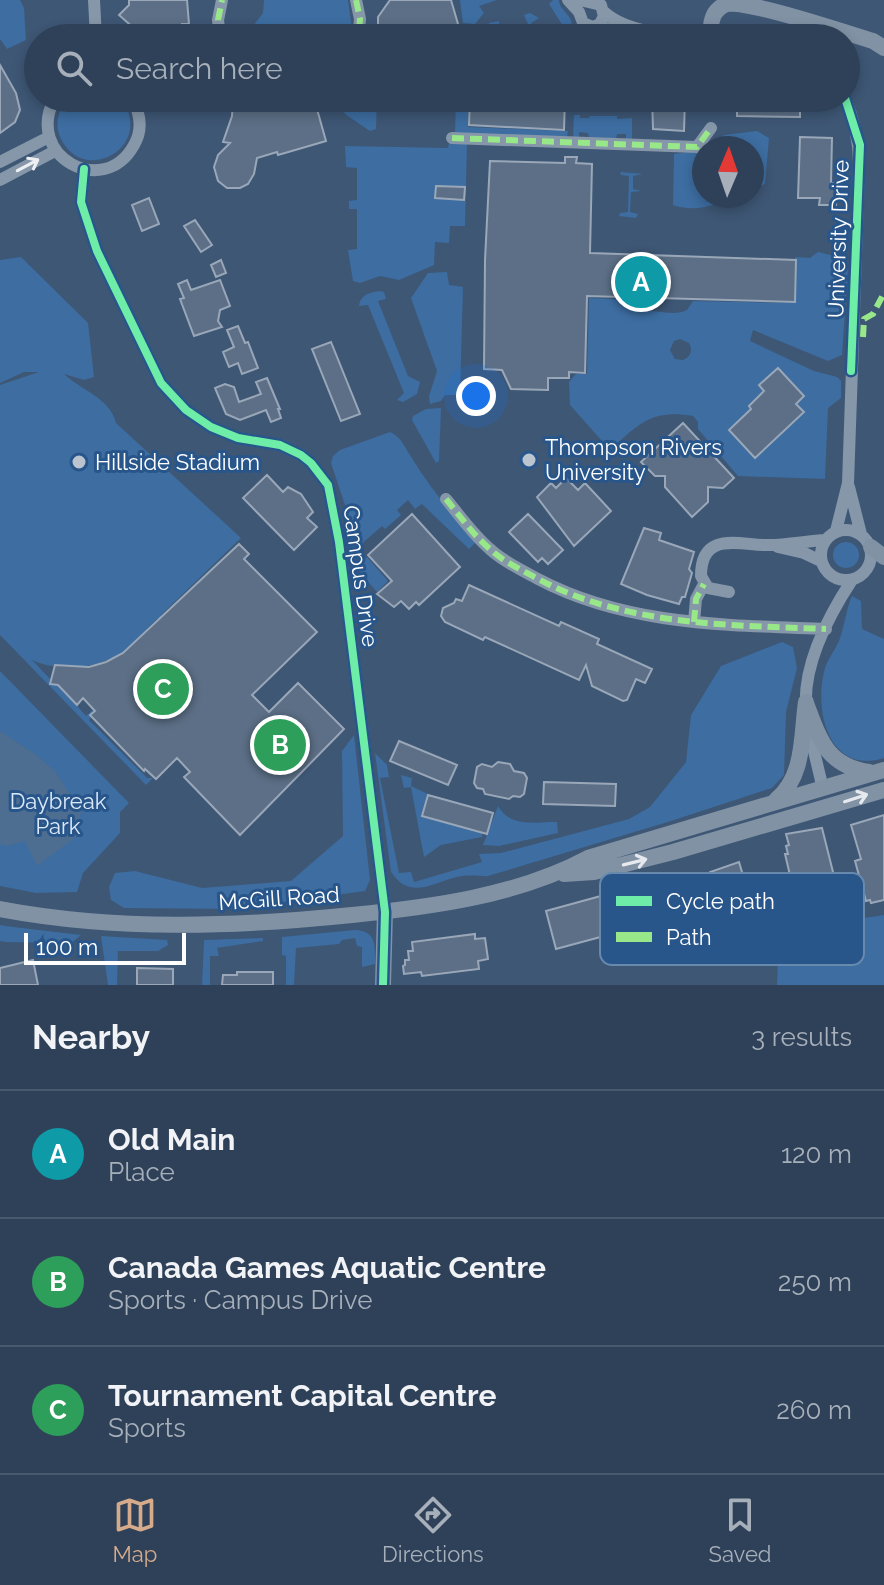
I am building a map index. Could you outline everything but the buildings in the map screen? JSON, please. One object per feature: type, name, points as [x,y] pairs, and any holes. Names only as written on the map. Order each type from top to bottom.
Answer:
[{"type":"main road","points":[[710,24],[718,10],[726,4],[751,3],[818,24]]},
{"type":"main road","points":[[860,37],[884,48]]},
{"type":"main road","points":[[806,702],[817,732],[834,758],[854,770],[880,771]]},
{"type":"main road","points":[[772,803],[786,791],[797,769],[806,702]]},
{"type":"main road","name":"McGill Road","points":[[558,874],[588,858],[880,771]]},
{"type":"main road","points":[[823,789],[829,807]]},
{"type":"main road","name":"McGill Road","points":[[0,909],[102,922],[187,926],[269,924],[385,912],[470,897],[558,874],[594,872],[884,790]]},
{"type":"main road","points":[[383,985],[385,912]]},
{"type":"street","points":[[94,0],[95,24]]},
{"type":"street","points":[[218,24],[222,0]]},
{"type":"street","points":[[356,0],[359,24]]},
{"type":"street","points":[[568,0],[582,5],[597,2],[604,12],[622,24]]},
{"type":"street","points":[[582,5],[585,24]]},
{"type":"street","points":[[599,24],[604,12]]},
{"type":"street","points":[[49,112],[49,137],[55,151],[73,166],[84,169],[109,168],[129,154],[140,127],[138,112]]},
{"type":"street","name":"University Drive","points":[[831,536],[848,483],[860,157],[858,136],[848,112]]},
{"type":"street","points":[[452,138],[697,147],[711,128]]},
{"type":"street","points":[[0,162],[49,137]]},
{"type":"street","points":[[0,180],[55,151]]},
{"type":"street","name":"Campus Drive","points":[[84,169],[81,202],[97,251],[161,383],[186,410],[211,427],[238,438],[280,445],[301,455],[328,485],[339,542],[385,912]]},
{"type":"street","name":"University Drive","points":[[848,483],[872,546]]},
{"type":"street","points":[[446,499],[490,550],[572,596],[637,615],[694,622],[826,629]]},
{"type":"street","points":[[776,545],[831,536],[846,529],[872,546],[870,566],[852,580],[833,608],[813,662],[806,702],[808,734],[823,789]]},
{"type":"street","points":[[821,561],[822,546],[831,536]]},
{"type":"street","points":[[729,592],[713,591],[704,584],[701,570],[704,559],[713,548],[727,541],[776,545],[804,553],[821,561],[838,579],[852,580]]},
{"type":"street","points":[[830,574],[833,608]]},
{"type":"street","points":[[694,622],[697,593],[704,584]]},
{"type":"green space","points":[[0,0],[20,0],[24,8],[24,41],[7,49],[0,39]]},
{"type":"green space","points":[[264,0],[348,0],[351,24],[255,24],[263,13]]},
{"type":"green space","points":[[460,0],[497,0],[479,6],[484,13],[475,24],[463,23]]},
{"type":"green space","points":[[559,0],[572,23],[562,24],[549,4]]},
{"type":"green space","points":[[530,13],[539,18],[528,24],[524,15]]},
{"type":"green space","points":[[127,112],[130,132],[123,145],[113,154],[99,160],[85,159],[72,153],[61,139],[57,123],[59,113]]},
{"type":"green space","points":[[377,112],[376,129],[370,131],[345,114]]},
{"type":"green space","points":[[456,112],[469,112],[468,127],[568,131],[567,137],[455,133]]},
{"type":"green space","points":[[574,115],[580,115],[580,118],[632,118],[632,139],[626,139],[626,134],[617,134],[616,139],[589,138],[588,133],[579,132],[579,138],[573,137]]},
{"type":"green space","points":[[757,131],[769,138],[765,184],[764,136],[724,135]]},
{"type":"green space","points":[[449,143],[467,144],[465,226],[450,226],[449,243],[435,242],[434,265],[399,280],[380,276],[360,283],[353,281],[348,250],[357,249],[357,209],[349,209],[349,201],[357,200],[357,168],[346,167],[345,146],[448,148]]},
{"type":"green space","points":[[692,152],[692,208],[673,205],[674,154]]},
{"type":"green space","points":[[620,172],[643,174],[633,176],[633,189],[642,191],[631,192],[630,212],[638,214],[636,218],[619,216],[628,212],[629,176]]},
{"type":"green space","points":[[818,252],[843,258],[848,266],[842,355],[828,361],[753,330],[750,341],[841,381],[841,398],[828,408],[825,479],[738,476],[698,429],[698,422],[693,416],[679,414],[647,421],[610,450],[570,405],[569,382],[576,374],[587,374],[589,298],[638,300],[649,311],[673,313],[687,310],[693,301],[793,303],[795,257],[810,258]],"holes":[[[680,339],[689,343],[691,351],[688,357],[675,359],[670,350],[674,341]]]},
{"type":"green space","name":"Hillside Stadium","points":[[21,257],[88,323],[94,377],[84,380],[64,374],[108,407],[116,423],[241,538],[161,618],[114,657],[79,667],[54,666],[32,660],[51,680],[51,684],[59,685],[86,716],[93,710],[85,701],[95,711],[89,720],[147,778],[153,778],[146,785],[0,635],[0,385],[39,372],[24,372],[0,383],[0,260]]},
{"type":"green space","points":[[447,272],[449,285],[463,287],[460,395],[445,395],[441,401],[430,404],[429,396],[437,371],[411,298],[428,273]]},
{"type":"green space","points":[[384,292],[386,299],[378,301],[408,376],[420,382],[417,394],[403,402],[397,400],[404,393],[368,305],[359,306],[366,295]]},
{"type":"green space","points":[[441,408],[439,461],[436,463],[412,420],[413,416],[426,409]]},
{"type":"green space","points":[[390,432],[400,439],[433,489],[477,541],[469,549],[422,504],[415,509],[408,500],[397,510],[401,515],[385,529],[382,526],[351,553],[345,505],[331,463],[333,456],[340,450]]},
{"type":"green space","points":[[846,542],[856,545],[859,555],[856,565],[846,568],[836,565],[833,555],[836,545]]},
{"type":"green space","points":[[367,557],[388,581],[377,592],[356,568]]},
{"type":"green space","points":[[852,596],[861,601],[862,629],[884,639],[884,758],[866,761],[850,758],[839,749],[824,722],[822,705],[825,668],[840,638]]},
{"type":"green space","points":[[782,642],[793,647],[797,668],[786,712],[784,775],[772,788],[488,876],[462,876],[415,888],[399,881],[391,872],[375,753],[387,765],[389,777],[380,778],[399,873],[411,872],[414,882],[482,862],[479,854],[501,853],[629,819],[650,807],[686,762],[691,715],[721,666]]},
{"type":"green space","name":"Daybreak Park","points":[[0,671],[129,803],[120,812],[120,833],[83,873],[77,892],[36,893],[0,886]]},
{"type":"green space","points":[[354,735],[370,880],[365,891],[234,909],[124,908],[111,900],[109,887],[115,873],[135,871],[202,888],[291,881],[343,836],[342,751]]},
{"type":"green space","points":[[401,775],[412,778],[411,786],[428,794],[422,816],[482,833],[482,837],[441,845],[424,857],[411,787],[404,788]]},
{"type":"green space","points":[[498,806],[516,821],[557,822],[558,833],[499,846],[483,845]]},
{"type":"green space","points":[[884,915],[884,985],[777,985],[778,965],[864,965],[864,918]]},
{"type":"green space","points":[[0,925],[81,935],[71,943],[6,942],[0,941]]},
{"type":"green space","points":[[355,930],[371,936],[375,964],[362,967],[362,947],[357,946],[355,938],[342,940],[339,944],[296,948],[294,985],[286,985],[286,956],[282,955],[282,937]]},
{"type":"green space","points":[[101,936],[167,940],[168,945],[158,951],[118,951],[117,985],[108,985]]},
{"type":"green space","points":[[263,938],[263,941],[217,948],[219,956],[210,956],[210,985],[202,985],[204,940]]},
{"type":"shaded area","points":[[0,731],[55,771],[81,811],[76,837],[37,866],[25,841],[8,846],[0,844]]},
{"type":"marked path","points":[[218,24],[222,0]]},
{"type":"marked path","points":[[356,0],[359,24]]},
{"type":"marked path","points":[[452,138],[697,147],[711,128]]},
{"type":"marked path","points":[[863,337],[864,319],[873,314],[884,293]]},
{"type":"marked path","points":[[446,499],[473,532],[513,566],[572,594],[607,606],[715,624],[826,629]]},
{"type":"marked path","points":[[694,622],[696,599],[704,584]]},
{"type":"cycle path","points":[[849,112],[860,145],[851,371]]},
{"type":"cycle path","points":[[84,169],[81,202],[97,251],[161,383],[186,410],[211,427],[238,438],[280,445],[301,455],[328,485],[339,542],[385,912],[383,985]]},
{"type":"place","name":"Old Main","points":[[641,282]]},
{"type":"place","name":"Thompson Rivers University","points":[[529,460]]},
{"type":"place","name":"Hillside Stadium","points":[[79,462]]},
{"type":"place","name":"Tournament Capital Centre","points":[[163,689]]},
{"type":"place","name":"Canada Games Aquatic Centre","points":[[280,745]]}]
